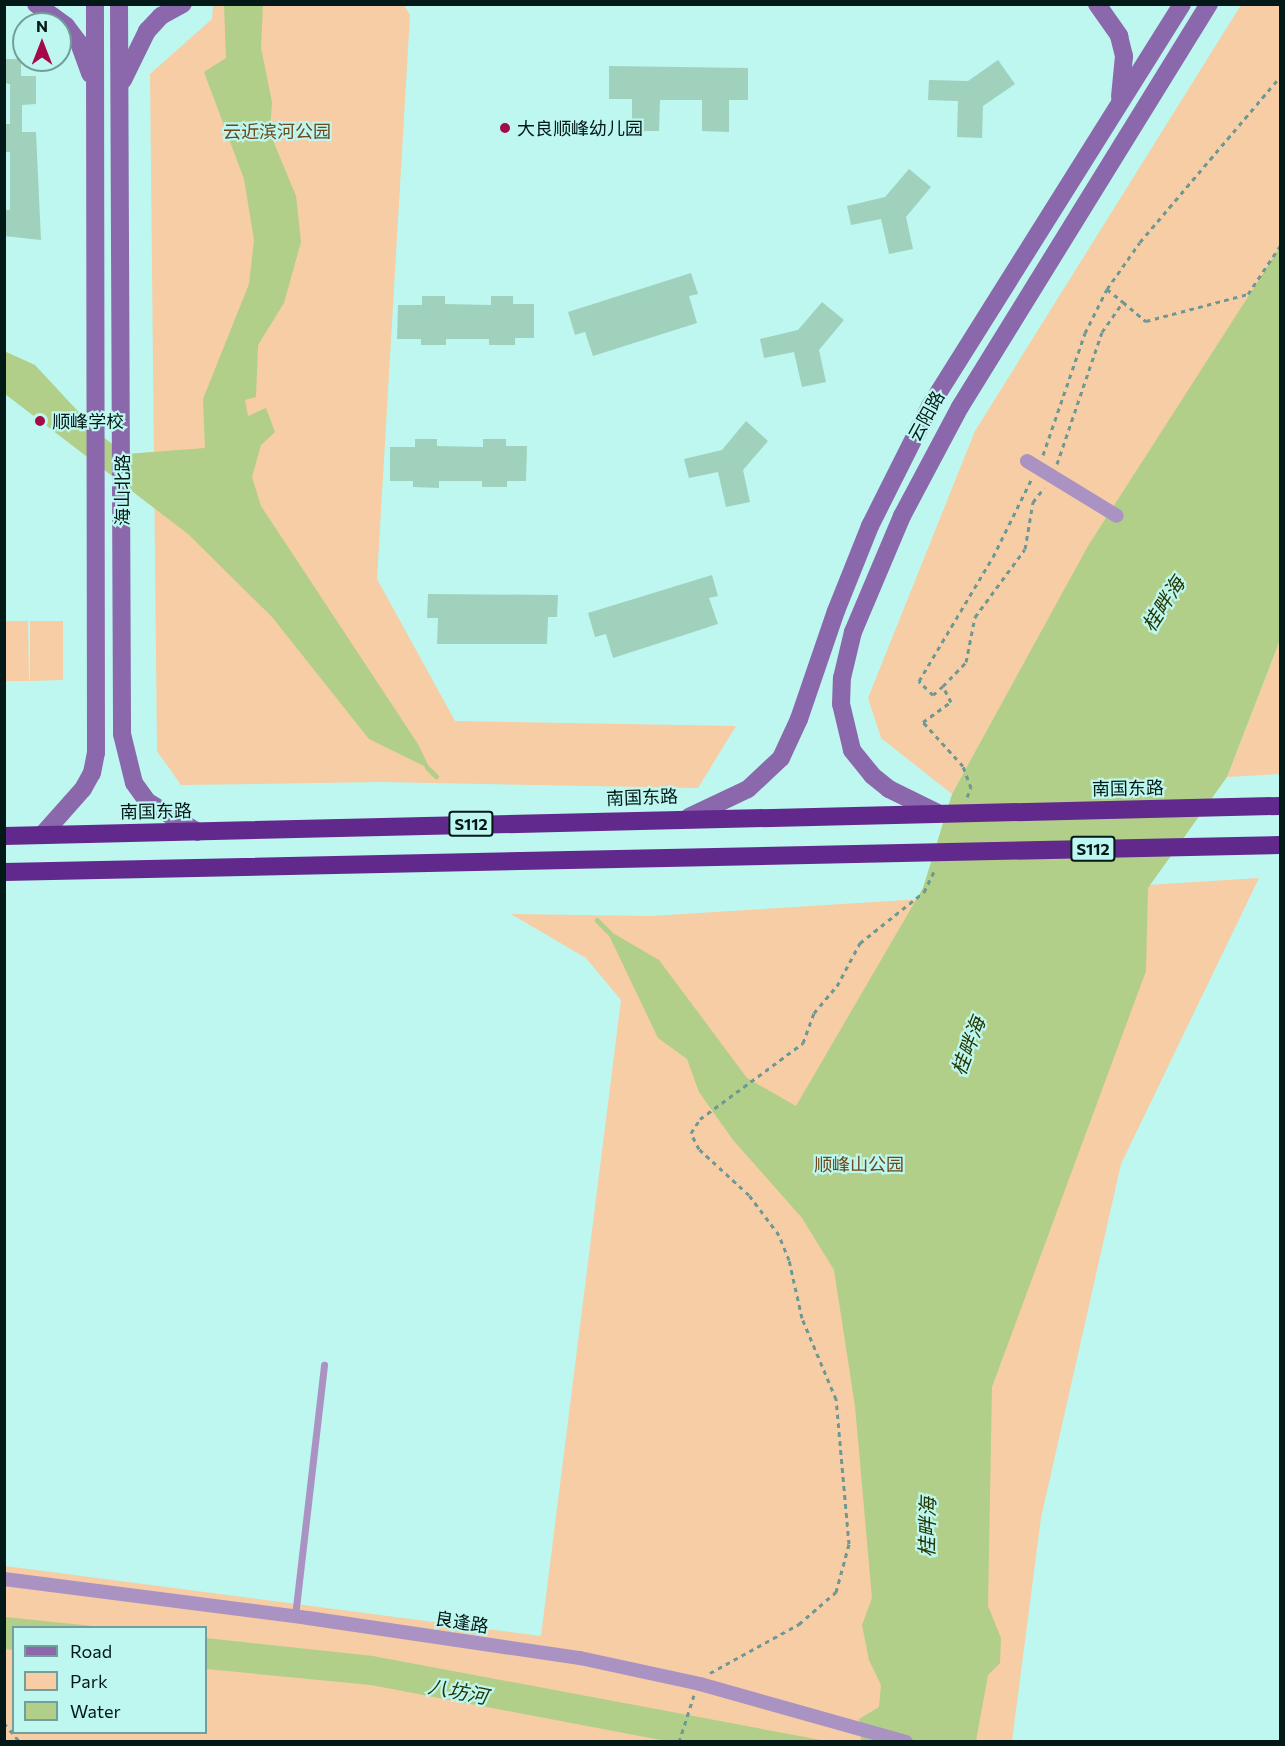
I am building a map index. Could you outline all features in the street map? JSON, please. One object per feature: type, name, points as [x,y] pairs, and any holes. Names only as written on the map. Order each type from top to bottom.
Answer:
[{"type":"highway","name":"南国东路","points":[[4,836],[689,817],[1281,806]]},
{"type":"highway","name":"S112","points":[[4,872],[1281,845]]},
{"type":"street","points":[[36,4],[66,26],[79,43],[95,88]]},
{"type":"street","name":"海山北路","points":[[43,834],[83,789],[92,773],[96,753],[95,4]]},
{"type":"street","name":"海山北路","points":[[119,4],[125,759],[134,783],[148,802],[198,832]]},
{"type":"street","points":[[120,87],[147,31],[161,16],[183,4]]},
{"type":"street","points":[[1097,4],[1119,36],[1124,75],[1119,105]]},
{"type":"street","name":"云阳路","points":[[689,817],[748,789],[781,759],[800,719],[836,611],[870,526],[930,406],[1182,4]]},
{"type":"street","name":"云阳路","points":[[938,813],[906,799],[872,775],[852,750],[841,704],[842,678],[853,632],[902,516],[1000,340],[1209,4]]},
{"type":"street","points":[[1033,464],[1117,516]]},
{"type":"street","points":[[870,526],[870,544],[876,547],[902,516]]},
{"type":"street","name":"良逢路","points":[[4,1579],[295,1616],[580,1658],[700,1684],[906,1742]]},
{"type":"lane","points":[[295,1616],[324,1365]]},
{"type":"path","points":[[919,681],[993,557],[1085,333],[1107,289],[1140,242],[1281,77]]},
{"type":"path","points":[[1107,289],[1146,321],[1248,294],[1281,246]]},
{"type":"path","points":[[943,686],[966,662],[975,617],[1025,549],[1033,502],[1053,477],[1102,332],[1123,302]]},
{"type":"path","points":[[679,1742],[690,1700],[700,1684],[715,1667],[799,1624],[836,1592],[849,1544],[836,1399],[802,1318],[789,1260],[779,1235],[749,1195],[699,1149],[691,1133],[700,1119],[769,1071],[803,1043],[814,1013],[827,997]]},
{"type":"green space","name":"云近滨河公园","points":[[213,5],[404,5],[410,15],[377,579],[455,721],[736,726],[698,788],[381,782],[181,785],[157,751],[150,74],[212,19]]},
{"type":"green space","points":[[1241,5],[1280,5],[1280,264],[1089,546],[952,794],[881,738],[868,698],[975,431]]},
{"type":"green space","points":[[5,621],[28,621],[29,681],[5,681]]},
{"type":"green space","points":[[30,621],[63,621],[63,680],[30,681]]},
{"type":"green space","points":[[1280,640],[1280,774],[1227,777]]},
{"type":"green space","name":"顺峰山公园","points":[[1259,878],[1121,1164],[1041,1518],[1012,1741],[5,1742],[5,1566],[541,1636],[621,1000],[586,958],[511,914],[650,916]]},
{"type":"water","points":[[224,5],[263,5],[261,48],[272,102],[270,133],[296,196],[301,242],[284,303],[258,345],[256,397],[245,400],[248,416],[266,408],[275,432],[261,445],[252,477],[261,506],[418,744],[430,769],[369,739],[272,617],[188,534],[5,394],[4,351],[35,365],[99,434],[126,454],[205,448],[203,399],[249,284],[254,240],[244,179],[204,72],[226,58]]},
{"type":"water","name":"桂畔海","points":[[1280,247],[1280,640],[1227,777],[1148,888],[1146,971],[992,1387],[988,1606],[1001,1638],[1000,1663],[988,1675],[976,1741],[861,1741],[859,1719],[879,1707],[881,1685],[869,1660],[862,1625],[872,1598],[855,1406],[834,1270],[802,1218],[733,1140],[699,1092],[687,1059],[658,1038],[606,929],[659,960],[747,1078],[796,1106],[923,888],[952,794],[1088,546]]},
{"type":"water","points":[[5,1617],[92,1626],[12,1626],[12,1650],[5,1649]]},
{"type":"water","name":"八坊河","points":[[207,1638],[373,1656],[826,1741],[666,1741],[371,1685],[207,1669]]},
{"type":"building","points":[[4,59],[12,59],[12,72],[21,72],[21,76],[36,76],[36,104],[22,105],[22,132],[36,132],[41,240],[4,236],[4,210],[10,210],[10,152],[4,152],[4,124],[10,124],[10,84],[4,83]]},
{"type":"building","points":[[998,60],[1015,84],[983,106],[982,138],[957,137],[958,101],[928,100],[929,80],[968,81]]},
{"type":"building","points":[[609,66],[748,68],[748,100],[729,100],[729,132],[702,131],[702,100],[660,100],[659,131],[632,131],[632,99],[609,99]]},
{"type":"building","points":[[909,169],[931,187],[906,217],[913,249],[889,254],[881,219],[851,225],[847,206],[885,197]]},
{"type":"building","points":[[691,273],[698,294],[689,296],[697,323],[593,356],[585,332],[575,335],[568,312]]},
{"type":"building","points":[[422,296],[445,296],[445,304],[491,305],[491,296],[513,296],[513,304],[534,304],[534,338],[515,338],[515,345],[489,345],[489,339],[446,339],[446,345],[421,345],[421,339],[397,339],[398,305],[422,305]]},
{"type":"building","points":[[822,302],[844,320],[819,350],[826,382],[802,387],[794,352],[764,358],[760,339],[798,330]]},
{"type":"building","points":[[746,421],[768,441],[743,470],[750,502],[726,507],[718,472],[689,478],[684,459],[722,450]]},
{"type":"building","points":[[415,439],[437,439],[437,446],[483,447],[483,439],[506,439],[506,446],[527,446],[526,481],[507,481],[507,487],[482,487],[482,481],[439,481],[439,488],[413,487],[413,481],[390,481],[390,447],[415,447]]},
{"type":"building","points":[[712,575],[718,596],[709,598],[718,624],[613,658],[606,634],[595,637],[588,613]]},
{"type":"building","points":[[428,594],[558,595],[557,617],[548,617],[547,644],[437,644],[438,618],[427,618]]},
{"type":"waterway","points":[[427,767],[436,776]]},
{"type":"waterway","points":[[597,920],[610,933]]},
{"type":"place","name":"大良顺峰幼儿园","points":[[505,128]]},
{"type":"place","name":"顺峰学校","points":[[40,421]]}]
